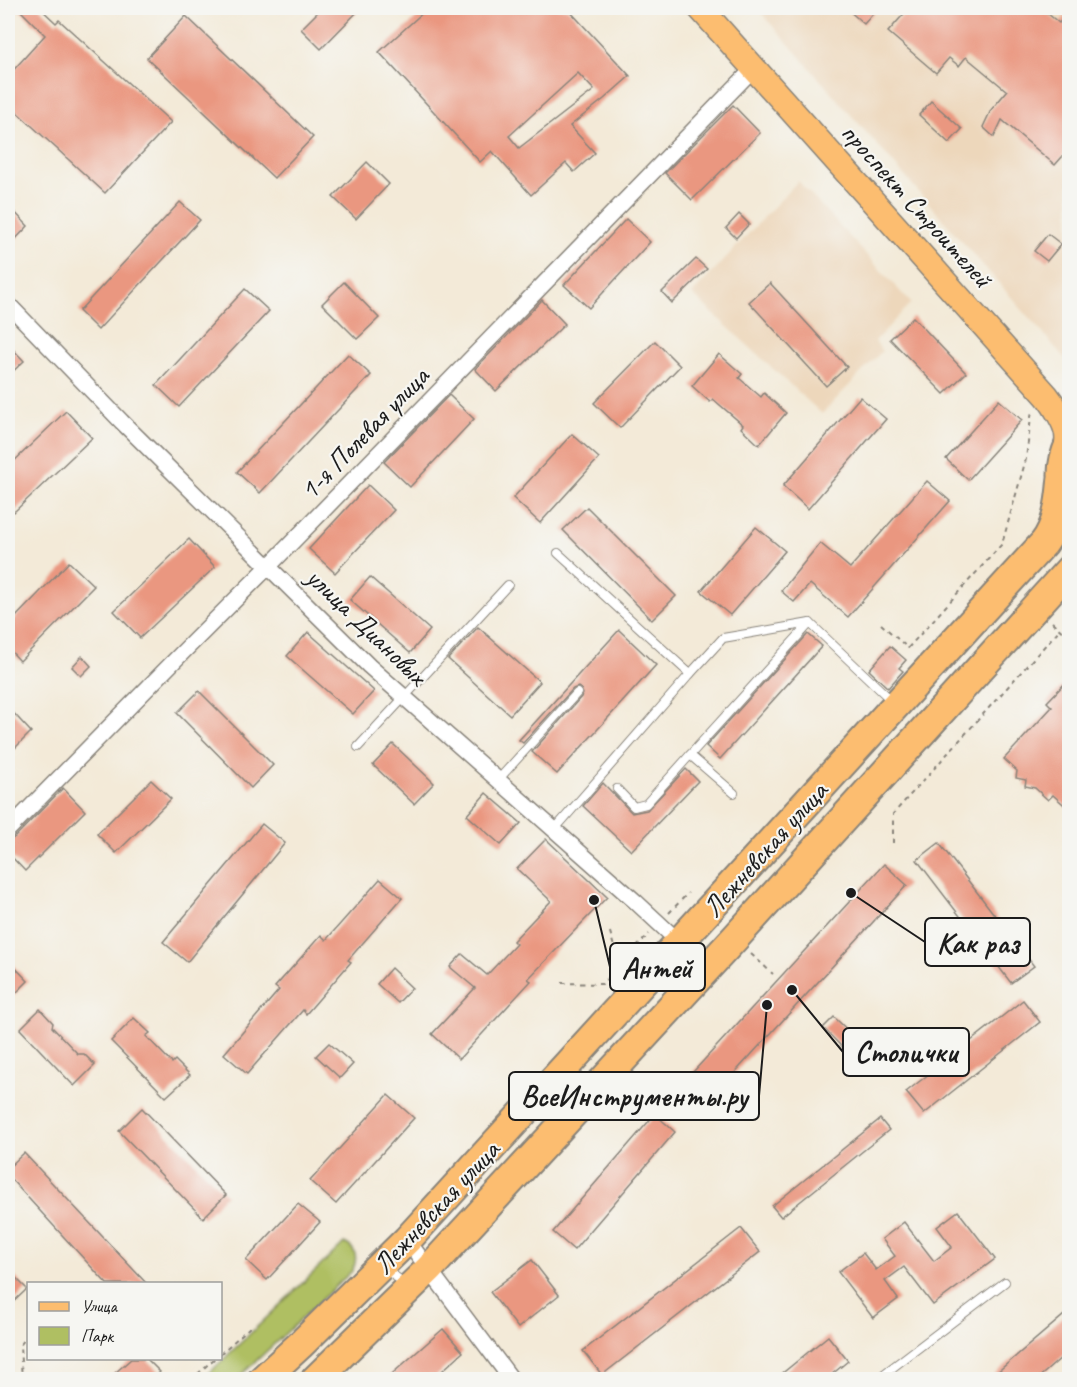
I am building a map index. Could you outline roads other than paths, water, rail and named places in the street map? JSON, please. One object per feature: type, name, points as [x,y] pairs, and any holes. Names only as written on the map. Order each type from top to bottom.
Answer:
[{"type":"highway","name":"Лежневская улица","points":[[262,1380],[300,1346],[407,1240],[1048,537],[1066,494],[1063,466],[1067,448]]},
{"type":"highway","name":"Лежневская улица","points":[[315,1380],[420,1278],[707,968],[1070,569]]},
{"type":"main road","name":"проспект Строителей","points":[[700,8],[759,62],[1058,386],[1070,395]]},
{"type":"main road","name":"проспект Строителей","points":[[721,8],[759,62],[1053,404],[1067,433],[1067,448]]},
{"type":"street","name":"1-я Полевая улица","points":[[8,830],[268,567],[759,62]]},
{"type":"street","name":"улица Диановых","points":[[8,304],[122,422],[369,666],[707,968]]},
{"type":"street","points":[[407,1240],[420,1278],[512,1380]]},
{"type":"lane","points":[[558,553],[690,674]]},
{"type":"lane","points":[[358,747],[508,585]]},
{"type":"lane","points":[[810,623],[896,705]]},
{"type":"lane","points":[[554,830],[723,638],[810,623]]},
{"type":"lane","points":[[617,789],[634,807],[646,804],[810,623]]},
{"type":"lane","points":[[498,780],[577,693]]},
{"type":"lane","points":[[690,755],[734,793]]},
{"type":"lane","points":[[381,1266],[420,1278]]},
{"type":"lane","points":[[884,1374],[1005,1282]]},
{"type":"place","name":"Как раз","points":[[851,893]]},
{"type":"place","name":"Антей","points":[[594,900]]},
{"type":"place","name":"Столички","points":[[792,990]]},
{"type":"place","name":"ВсеИнструменты.ру","points":[[767,1005]]}]
